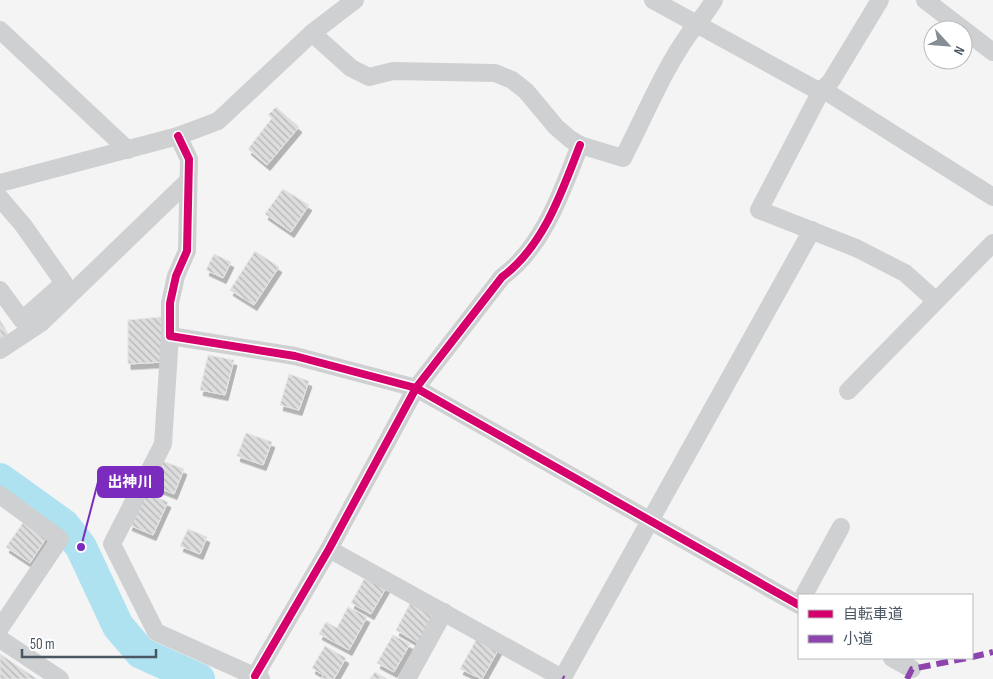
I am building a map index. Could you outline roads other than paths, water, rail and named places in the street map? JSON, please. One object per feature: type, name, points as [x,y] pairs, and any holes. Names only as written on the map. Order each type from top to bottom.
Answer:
[{"type":"street","points":[[0,183],[178,136],[218,121],[312,33],[356,0]]},
{"type":"street","points":[[653,0],[821,90],[993,197]]},
{"type":"street","points":[[312,33],[352,68],[369,77],[393,71],[495,73],[512,80],[526,91],[556,127],[580,145],[623,158],[661,83],[689,34],[714,0]]},
{"type":"street","points":[[880,0],[831,81],[821,90],[759,210],[856,248],[905,273],[935,300]]},
{"type":"street","points":[[925,0],[993,52]]},
{"type":"street","points":[[0,30],[128,150]]},
{"type":"street","points":[[178,136],[189,159],[187,252],[176,276],[170,303],[170,360],[163,444],[112,544],[156,632],[258,678],[416,388],[502,276],[513,269],[547,223],[556,206],[580,145]]},
{"type":"street","points":[[0,350],[40,322],[188,181]]},
{"type":"street","points":[[0,198],[23,225],[64,283],[22,320],[0,290]]},
{"type":"street","points":[[329,549],[562,679],[812,230]]},
{"type":"street","points":[[848,391],[935,300],[993,243]]},
{"type":"street","points":[[170,336],[295,356],[416,388],[798,603]]},
{"type":"street","points":[[0,495],[60,539],[0,628]]},
{"type":"street","points":[[805,594],[841,527]]},
{"type":"street","points":[[407,679],[444,612]]},
{"type":"street","points":[[0,639],[60,679]]},
{"type":"street","points":[[894,659],[912,670]]},
{"type":"waterway","points":[[0,479],[64,525],[81,547],[118,626],[141,653],[199,679]]},
{"type":"place","name":"出神川","points":[[81,547]]}]
